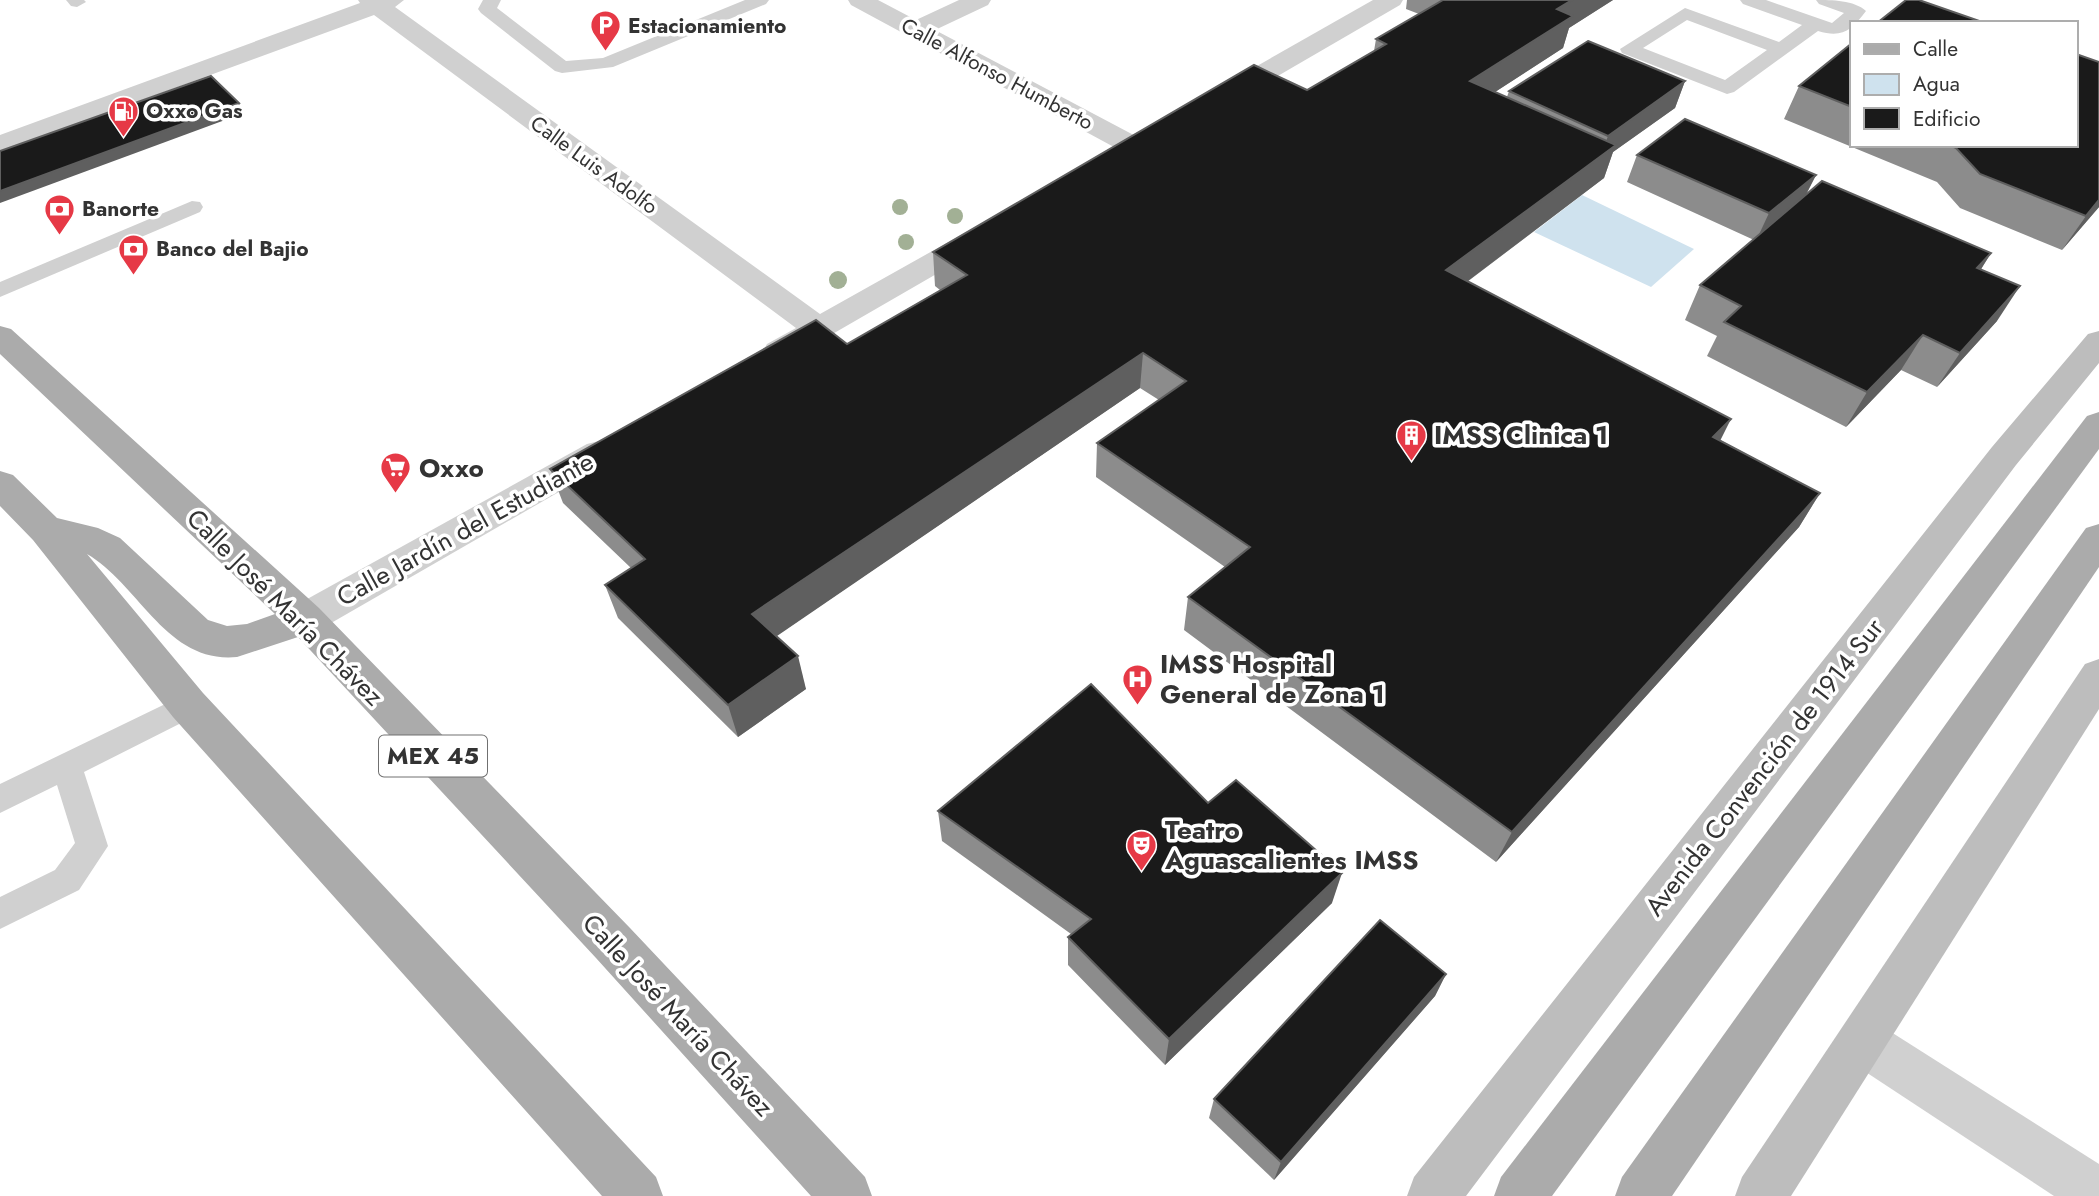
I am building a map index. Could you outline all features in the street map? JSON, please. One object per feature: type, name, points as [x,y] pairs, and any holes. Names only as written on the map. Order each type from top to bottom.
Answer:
[{"type":"main road","name":"Calle José María Chávez","points":[[0,336],[305,619],[613,943],[846,1196]]},
{"type":"main road","points":[[1520,1196],[2099,424]]},
{"type":"main road","points":[[0,484],[46,530],[188,705],[637,1196]]},
{"type":"main road","points":[[46,530],[85,537],[107,548],[123,560],[194,633],[210,640],[241,640],[305,619]]},
{"type":"main road","points":[[1641,1196],[2099,538]]},
{"type":"street","name":"Calle Alfonso Humberto","points":[[860,0],[915,30],[1146,141],[1100,167]]},
{"type":"street","points":[[915,30],[979,0]]},
{"type":"street","points":[[1200,110],[1391,0]]},
{"type":"street","points":[[0,144],[380,2]]},
{"type":"street","name":"Calle Luis Adolfo","points":[[380,2],[819,329]]},
{"type":"street","points":[[759,363],[1006,221]]},
{"type":"street","name":"Avenida Convención de 1914 Sur","points":[[1433,1196],[2004,456],[2099,341]]},
{"type":"street","name":"Calle Jardín del Estudiante","points":[[305,619],[628,437]]},
{"type":"street","points":[[1761,1196],[2099,675]]},
{"type":"street","points":[[1863,1042],[2099,1195]]},
{"type":"lane","points":[[492,0],[487,9],[562,67],[606,63],[760,0]]},
{"type":"lane","points":[[1749,0],[1835,30],[1857,11],[1825,0]]},
{"type":"lane","points":[[1781,49],[1685,13],[1629,49],[1727,88],[1781,49],[1815,24]]},
{"type":"lane","points":[[0,290],[192,207]]},
{"type":"lane","points":[[0,799],[188,705]]},
{"type":"lane","points":[[0,914],[67,880],[92,846],[66,766]]},
{"type":"water","points":[[1582,195],[1694,249],[1651,287],[1534,232]]},
{"type":"building","name":"IMSS Clinica 1","points":[[1443,0],[1572,0],[1557,9],[1573,16],[1470,81],[1616,145],[1446,270],[1731,419],[1713,437],[1820,493],[1512,832],[1188,597],[1250,547],[1097,443],[1186,381],[1143,353],[752,614],[798,656],[728,705],[605,585],[645,559],[550,469],[816,320],[847,344],[967,275],[933,252],[1254,65],[1307,90],[1386,44],[1376,39]]},
{"type":"building","points":[[1906,0],[1919,0],[1979,21],[1880,21]]},
{"type":"building","points":[[1588,41],[1685,81],[1608,136],[1509,91]]},
{"type":"building","points":[[1850,45],[1850,106],[1799,86]]},
{"type":"building","points":[[2078,55],[2099,62],[2099,200],[2086,216],[1980,174],[1954,147],[2078,147]]},
{"type":"building","name":"Oxxo Gas","points":[[211,76],[239,103],[0,191],[0,151]]},
{"type":"building","points":[[1685,119],[1816,175],[1769,213],[1637,155]]},
{"type":"building","points":[[1822,181],[1991,253],[1977,268],[2020,286],[1960,353],[1923,335],[1867,392],[1724,322],[1741,306],[1700,285]]},
{"type":"building","name":"Teatro Aguascalientes IMSS","points":[[1091,684],[1208,803],[1236,780],[1342,873],[1169,1039],[1068,937],[1091,919],[938,811]]},
{"type":"building","points":[[1380,920],[1446,974],[1281,1162],[1214,1099]]},
{"type":"place","name":"Estacionamiento","points":[[605,53]]},
{"type":"place","name":"Oxxo Gas","points":[[123,138]]},
{"type":"place","name":"Banorte","points":[[59,236]]},
{"type":"place","name":"Banco del Bajio","points":[[133,276]]},
{"type":"place","name":"IMSS Clinica 1","points":[[1411,462]]},
{"type":"place","name":"Oxxo","points":[[396,495]]},
{"type":"place","name":"IMSS Hospital General de Zona 1","points":[[1137,706]]},
{"type":"place","name":"Teatro Aguascalientes IMSS","points":[[1142,872]]}]
